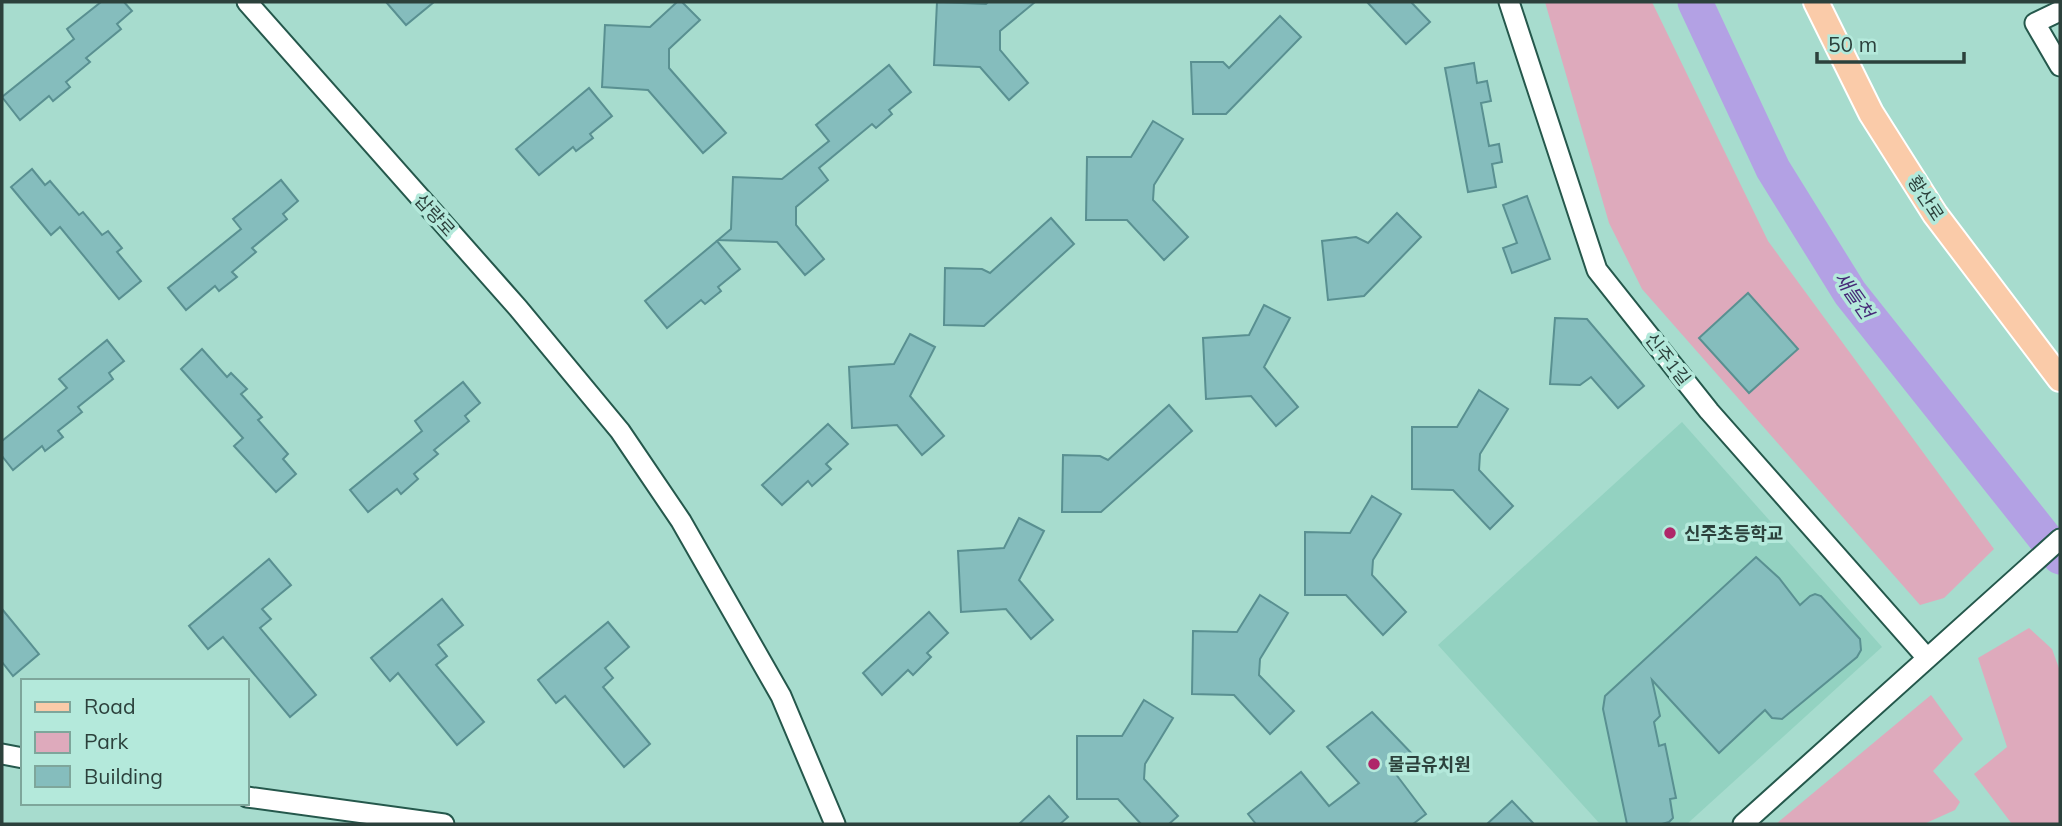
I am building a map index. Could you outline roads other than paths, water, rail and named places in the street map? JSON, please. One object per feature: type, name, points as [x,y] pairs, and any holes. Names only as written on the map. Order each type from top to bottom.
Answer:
[{"type":"main road","name":"황산로","points":[[1816,2],[1871,113],[1928,202],[2060,379]]},
{"type":"street","name":"신주1길","points":[[1509,2],[1597,270],[1709,411],[1927,658]]},
{"type":"street","name":"삽량로","points":[[251,3],[518,308],[620,431],[681,522],[781,696],[835,824]]},
{"type":"street","points":[[2060,11],[2035,23],[2060,66]]},
{"type":"street","points":[[1743,824],[2060,540]]},
{"type":"street","points":[[2,754],[21,758]]},
{"type":"street","points":[[248,797],[444,824]]},
{"type":"waterway","name":"새들천","points":[[1695,2],[1773,169],[1850,293],[2060,557]]},
{"type":"place","name":"신주초등학교","points":[[1670,533]]},
{"type":"place","name":"물금유치원","points":[[1374,764]]}]
